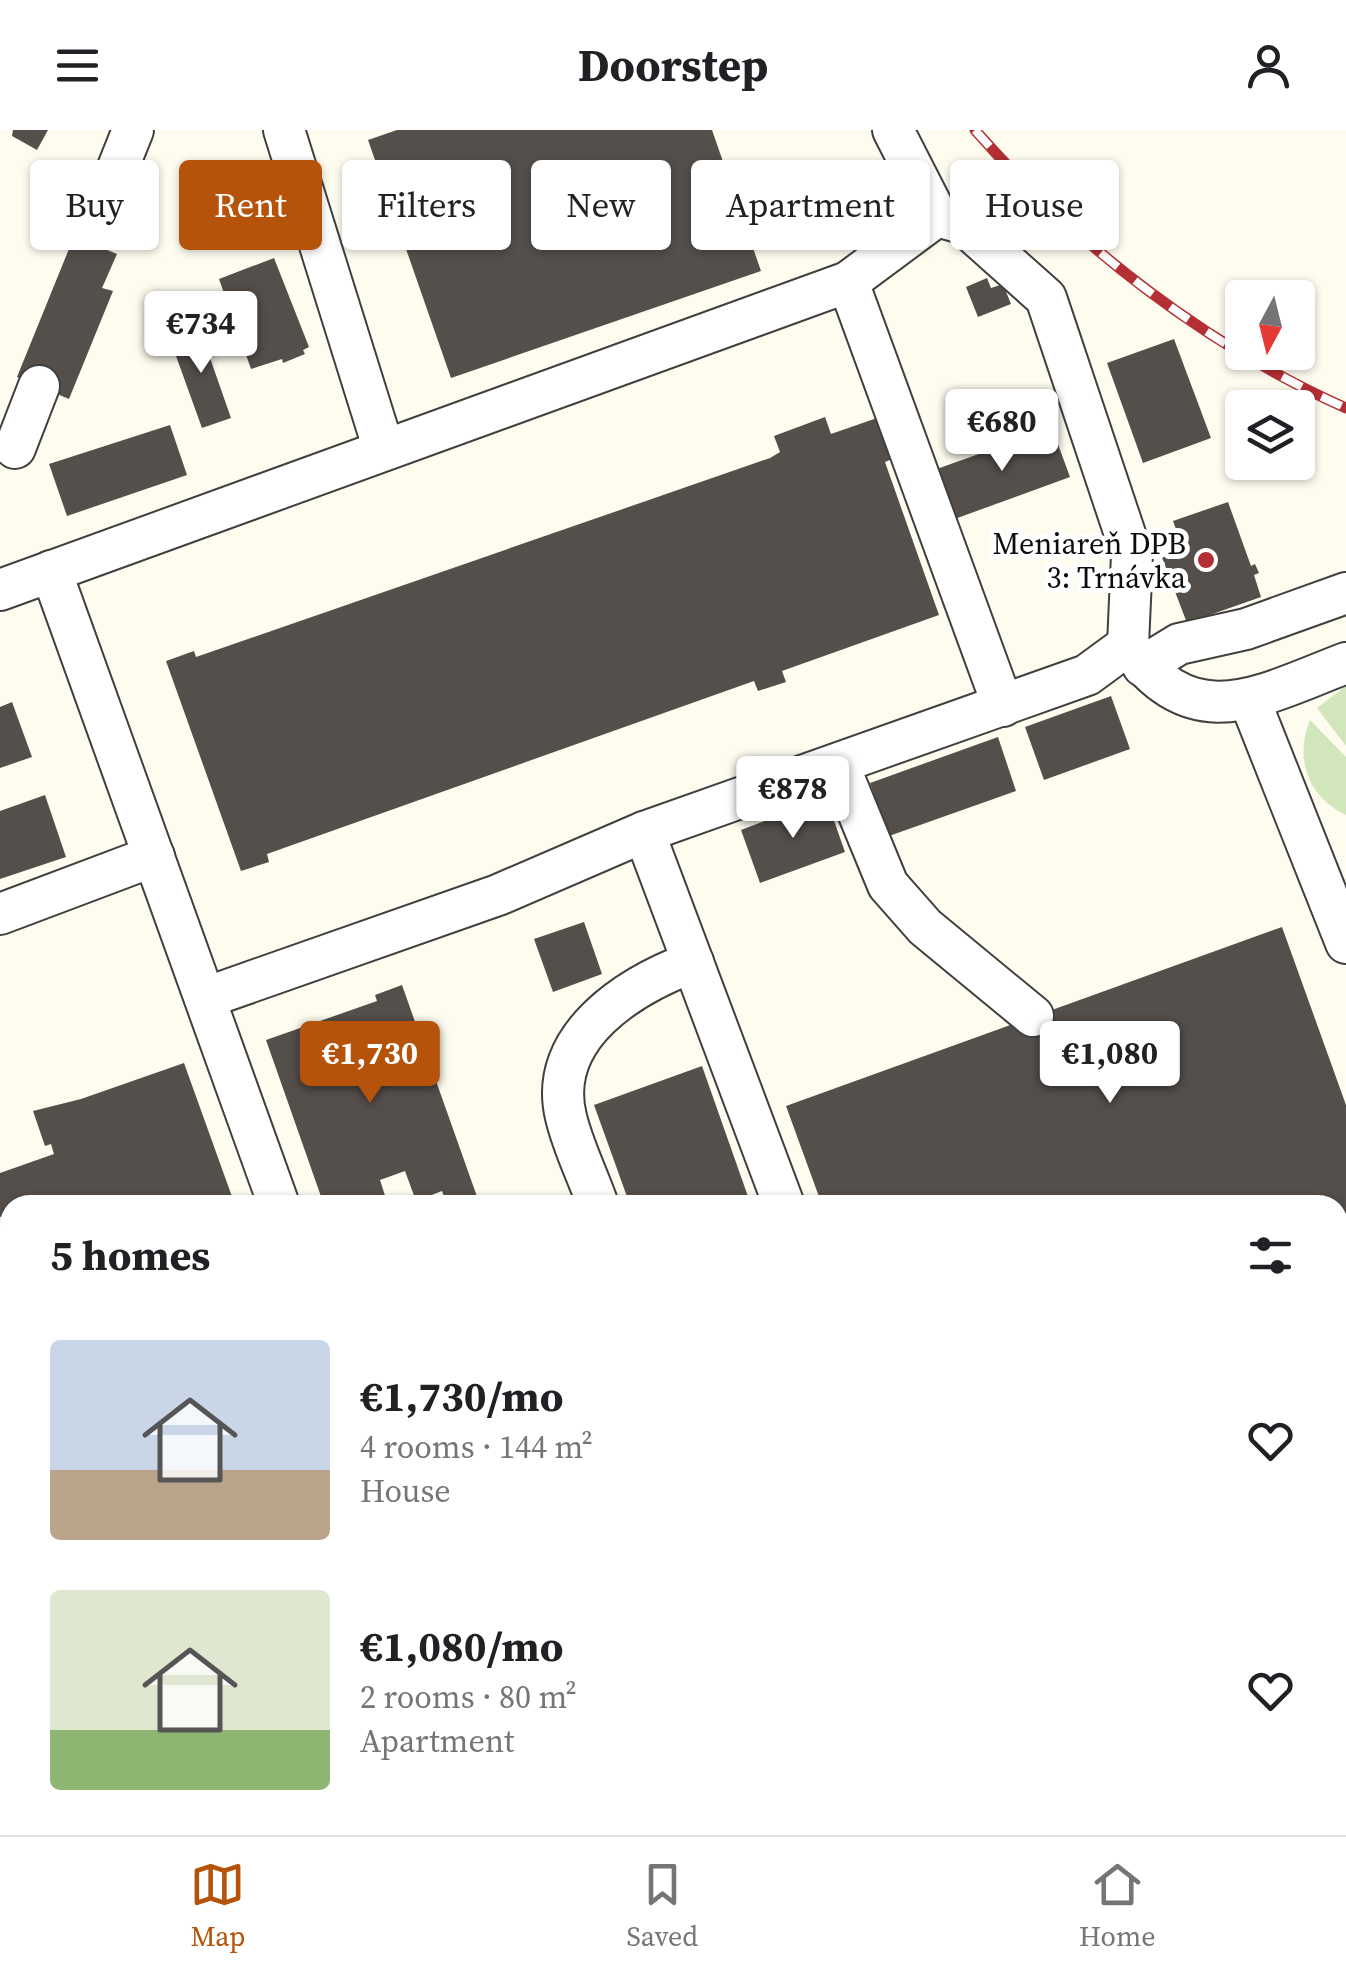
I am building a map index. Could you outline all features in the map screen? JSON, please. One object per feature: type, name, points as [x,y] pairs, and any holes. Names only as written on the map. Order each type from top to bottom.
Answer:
[{"type":"lane","points":[[121,160],[133,130]]},
{"type":"lane","points":[[284,130],[384,450]]},
{"type":"lane","points":[[893,130],[938,216],[962,223],[1046,298],[1132,555],[1136,655],[1180,698],[1250,701],[1346,663]]},
{"type":"lane","points":[[0,590],[848,282],[938,216]]},
{"type":"lane","points":[[848,282],[1003,706]]},
{"type":"lane","points":[[15,448],[39,386]]},
{"type":"lane","points":[[52,571],[275,1195]]},
{"type":"lane","points":[[204,998],[498,895],[644,832],[838,766],[1136,655],[1246,629],[1346,594]]},
{"type":"lane","points":[[1180,698],[1246,629]]},
{"type":"lane","points":[[1250,701],[1346,943]]},
{"type":"lane","points":[[838,766],[888,885],[925,928],[1033,1016]]},
{"type":"lane","points":[[644,832],[780,1195]]},
{"type":"lane","points":[[0,914],[154,856]]},
{"type":"lane","points":[[594,1195],[565,1115],[568,1070],[591,1027],[613,1003],[640,983],[693,962]]},
{"type":"green space","points":[[1346,686],[1346,746],[1317,708]]},
{"type":"green space","points":[[1310,720],[1346,757],[1346,815],[1322,798],[1308,775],[1304,749]]},
{"type":"building","points":[[13,130],[48,130],[37,150],[12,136]]},
{"type":"building","points":[[397,130],[712,130],[722,160],[691,160],[691,250],[754,250],[761,271],[451,378],[406,250],[511,250],[511,160],[375,160],[368,140]]},
{"type":"building","points":[[69,250],[107,250],[117,254],[102,288],[113,291],[69,399],[17,377]]},
{"type":"building","points":[[274,258],[309,347],[303,350],[305,354],[283,363],[282,359],[251,369],[219,279]]},
{"type":"building","points":[[987,278],[991,288],[1003,284],[1011,304],[978,317],[966,287]]},
{"type":"building","points":[[195,315],[231,418],[202,428],[176,356],[188,351],[178,321]]},
{"type":"building","points":[[1174,339],[1211,438],[1143,463],[1107,363]]},
{"type":"building","points":[[825,417],[831,434],[877,418],[892,459],[885,462],[939,615],[782,671],[786,682],[758,691],[754,681],[267,854],[269,862],[241,871],[166,661],[194,651],[196,657],[770,458],[780,452],[774,436]]},
{"type":"building","points":[[170,425],[187,475],[67,516],[49,464]]},
{"type":"building","points":[[1052,428],[1070,477],[952,520],[934,470]]},
{"type":"building","name":"Meniareň DPB 3: Trnávka","points":[[1228,502],[1251,566],[1255,564],[1259,573],[1254,575],[1261,597],[1187,623],[1161,555],[1183,548],[1173,521]]},
{"type":"building","points":[[1111,696],[1130,749],[1044,780],[1025,727]]},
{"type":"building","points":[[12,702],[32,757],[0,768],[0,707]]},
{"type":"building","points":[[998,737],[1016,791],[889,836],[870,783]]},
{"type":"building","points":[[45,795],[66,857],[0,879],[0,811]]},
{"type":"building","points":[[826,798],[845,852],[760,883],[741,830]]},
{"type":"building","points":[[584,922],[602,974],[553,992],[534,939]]},
{"type":"building","points":[[1282,927],[1346,1105],[1346,1195],[818,1195],[786,1106]]},
{"type":"building","points":[[402,985],[476,1195],[443,1195],[442,1191],[414,1195],[405,1171],[380,1180],[385,1195],[320,1195],[266,1040],[377,1001],[375,995]]},
{"type":"building","points":[[184,1063],[231,1195],[0,1195],[0,1173],[54,1154],[51,1144],[45,1146],[33,1111],[81,1099]]},
{"type":"building","points":[[702,1066],[747,1195],[626,1195],[594,1105]]},
{"type":"railway","points":[[975,130],[1056,214],[1146,289],[1243,354],[1346,408]]},
{"type":"place","name":"Meniareň DPB 3: Trnávka","points":[[1206,560]]}]
